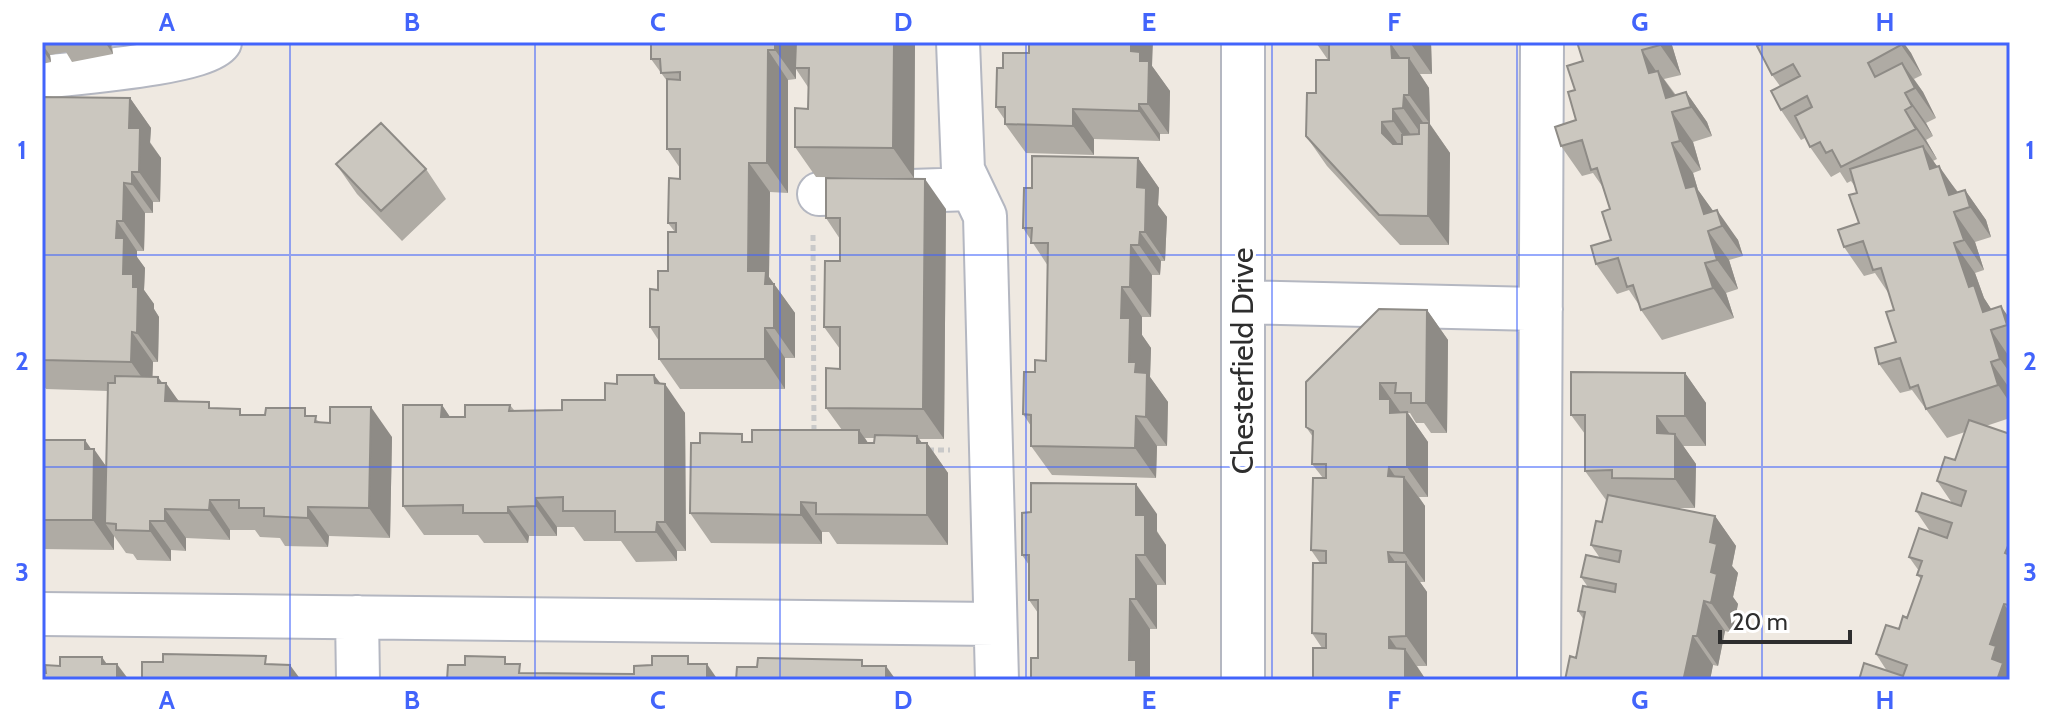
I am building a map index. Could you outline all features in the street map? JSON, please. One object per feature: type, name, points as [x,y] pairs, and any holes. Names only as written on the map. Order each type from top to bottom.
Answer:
[{"type":"street","points":[[42,77],[190,58],[216,48],[220,42]]},
{"type":"street","points":[[958,42],[963,170],[985,216],[997,680]]},
{"type":"street","name":"Chesterfield Drive","points":[[1243,42],[1243,680]]},
{"type":"street","points":[[1539,680],[1542,42]]},
{"type":"street","points":[[816,211],[972,189]]},
{"type":"street","points":[[1243,302],[1541,309]]},
{"type":"street","points":[[42,614],[995,624]]},
{"type":"street","points":[[357,617],[358,680]]},
{"type":"path","points":[[814,435],[816,211]]},
{"type":"path","points":[[917,450],[991,451]]},
{"type":"building","points":[[651,42],[775,42],[775,50],[768,50],[767,163],[749,163],[748,271],[766,271],[765,284],[774,284],[774,328],[765,328],[765,359],[659,359],[659,327],[650,327],[650,289],[658,290],[658,271],[668,271],[668,232],[676,232],[676,223],[668,223],[669,178],[680,179],[680,149],[667,149],[667,79],[680,80],[680,72],[661,73],[660,59],[651,59]]},
{"type":"building","points":[[796,42],[894,42],[893,148],[795,147],[795,108],[808,109],[809,68],[795,68]]},
{"type":"building","points":[[1029,42],[1131,42],[1131,51],[1140,52],[1140,61],[1149,61],[1148,104],[1139,104],[1139,111],[1073,109],[1073,126],[1005,124],[1005,107],[996,107],[997,68],[1003,68],[1003,53],[1029,53]]},
{"type":"building","points":[[1317,42],[1411,42],[1391,44],[1392,58],[1409,58],[1409,95],[1404,95],[1403,108],[1393,109],[1393,121],[1382,122],[1382,133],[1393,144],[1402,144],[1402,135],[1419,134],[1419,123],[1429,123],[1428,216],[1379,215],[1306,136],[1307,93],[1316,93],[1316,60],[1329,60],[1329,45]]},
{"type":"building","points":[[1577,42],[1659,42],[1660,45],[1642,50],[1649,73],[1658,71],[1666,98],[1686,92],[1691,107],[1672,112],[1680,141],[1672,143],[1686,188],[1695,186],[1704,214],[1717,210],[1722,226],[1708,231],[1717,260],[1705,263],[1713,288],[1641,310],[1633,285],[1627,287],[1618,258],[1596,264],[1591,246],[1611,240],[1602,212],[1610,209],[1597,168],[1591,170],[1582,140],[1561,146],[1555,127],[1576,120],[1568,92],[1575,90],[1567,66],[1583,61]]},
{"type":"building","points":[[1766,42],[1899,42],[1901,45],[1868,63],[1875,77],[1902,63],[1915,88],[1905,93],[1912,106],[1905,110],[1916,129],[1841,167],[1832,150],[1826,153],[1820,142],[1810,147],[1795,116],[1812,107],[1807,96],[1781,110],[1771,91],[1800,76],[1793,64],[1772,75],[1757,46]]},
{"type":"building","points":[[42,97],[130,98],[129,128],[140,128],[139,172],[132,172],[132,184],[124,183],[123,221],[117,221],[116,238],[124,238],[123,274],[133,274],[133,287],[138,287],[137,333],[132,332],[131,362],[42,360]]},
{"type":"building","points":[[381,123],[426,169],[381,211],[336,164]]},
{"type":"building","points":[[1923,146],[1930,169],[1939,166],[1949,195],[1965,190],[1970,207],[1954,212],[1964,240],[1954,243],[1969,287],[1974,285],[1983,312],[2001,306],[2007,325],[1991,330],[2000,359],[1991,362],[1998,385],[1926,409],[1918,385],[1910,388],[1900,358],[1879,364],[1875,348],[1896,342],[1886,312],[1894,310],[1881,268],[1873,270],[1863,241],[1844,247],[1838,230],[1859,223],[1849,195],[1857,193],[1850,169]]},
{"type":"building","points":[[1032,156],[1138,158],[1137,187],[1146,188],[1145,232],[1140,232],[1139,245],[1131,245],[1130,287],[1122,287],[1121,318],[1130,318],[1129,362],[1136,362],[1135,372],[1147,373],[1146,417],[1136,416],[1135,448],[1031,446],[1031,415],[1023,414],[1024,372],[1035,372],[1035,360],[1046,361],[1048,243],[1031,243],[1032,228],[1023,228],[1024,188],[1032,188]]},
{"type":"building","points":[[826,178],[925,179],[923,409],[826,408],[826,368],[840,369],[840,327],[824,327],[825,261],[840,261],[840,218],[826,218]]},
{"type":"building","points":[[1379,309],[1427,310],[1426,403],[1411,403],[1411,393],[1395,393],[1396,383],[1380,383],[1380,399],[1390,399],[1390,413],[1407,412],[1407,467],[1389,467],[1388,476],[1404,477],[1404,553],[1388,552],[1389,562],[1406,562],[1406,636],[1389,637],[1389,648],[1405,649],[1405,680],[1313,680],[1313,648],[1326,648],[1326,634],[1312,633],[1313,563],[1326,563],[1326,551],[1311,550],[1313,478],[1326,478],[1326,464],[1312,464],[1313,431],[1306,427],[1306,382]]},
{"type":"building","points":[[1571,372],[1685,373],[1685,416],[1657,416],[1657,433],[1675,434],[1675,479],[1612,478],[1612,470],[1585,471],[1585,415],[1571,415]]},
{"type":"building","points":[[617,375],[654,375],[655,383],[665,384],[665,522],[657,522],[656,532],[615,532],[615,511],[563,511],[563,497],[536,498],[536,506],[508,507],[508,513],[463,513],[463,505],[403,506],[403,405],[442,405],[441,417],[465,417],[465,405],[510,405],[509,411],[562,410],[562,400],[605,400],[605,383],[617,384]]},
{"type":"building","points":[[115,376],[158,377],[158,383],[166,383],[165,401],[209,402],[209,408],[240,409],[240,415],[265,415],[266,408],[305,408],[305,416],[316,416],[315,422],[330,423],[330,407],[371,407],[369,508],[308,507],[308,518],[264,516],[264,508],[239,508],[239,500],[210,500],[209,510],[165,509],[165,521],[150,521],[150,531],[116,530],[116,524],[105,523],[108,383],[115,383]]},
{"type":"building","points":[[1969,420],[2010,434],[2010,547],[2005,553],[2010,555],[2010,605],[2004,604],[1990,644],[1996,646],[1992,659],[2003,663],[1997,680],[1859,680],[1864,663],[1903,676],[1907,665],[1876,654],[1886,625],[1899,629],[1903,616],[1907,618],[1922,576],[1917,575],[1922,561],[1909,557],[1919,528],[1947,538],[1952,523],[1916,511],[1922,493],[1961,506],[1966,491],[1937,481],[1945,457],[1955,460]]},
{"type":"building","points":[[752,430],[859,430],[859,443],[874,443],[875,435],[917,436],[917,443],[927,443],[927,515],[816,514],[816,503],[801,502],[801,515],[690,513],[691,443],[700,443],[700,433],[742,434],[742,442],[752,442]]},
{"type":"building","points":[[42,440],[85,440],[85,449],[94,449],[93,520],[42,520]]},
{"type":"building","points":[[1031,483],[1136,484],[1136,515],[1145,515],[1145,555],[1136,555],[1136,599],[1130,599],[1129,660],[1136,660],[1136,680],[1031,680],[1031,658],[1038,658],[1038,600],[1029,600],[1029,555],[1022,555],[1022,513],[1031,512]]},
{"type":"building","points":[[1608,495],[1715,516],[1710,542],[1717,544],[1711,572],[1717,574],[1711,603],[1704,601],[1697,636],[1693,636],[1684,677],[1689,680],[1565,680],[1570,656],[1576,658],[1585,612],[1578,611],[1583,586],[1615,592],[1616,584],[1581,577],[1586,555],[1619,562],[1621,551],[1591,545],[1596,521],[1602,522]]},
{"type":"building","points":[[163,654],[266,656],[265,664],[290,665],[290,680],[142,680],[142,662],[163,662]]},
{"type":"building","points":[[465,656],[505,657],[505,664],[520,664],[519,673],[634,674],[634,666],[652,665],[652,656],[688,656],[688,664],[707,664],[707,680],[447,680],[448,665],[465,665]]},
{"type":"building","points":[[60,657],[102,657],[102,664],[117,664],[117,680],[42,680],[42,673],[46,673],[45,665],[60,666]]},
{"type":"building","points":[[758,658],[862,660],[862,666],[886,666],[886,680],[736,680],[737,667],[757,667]]}]
